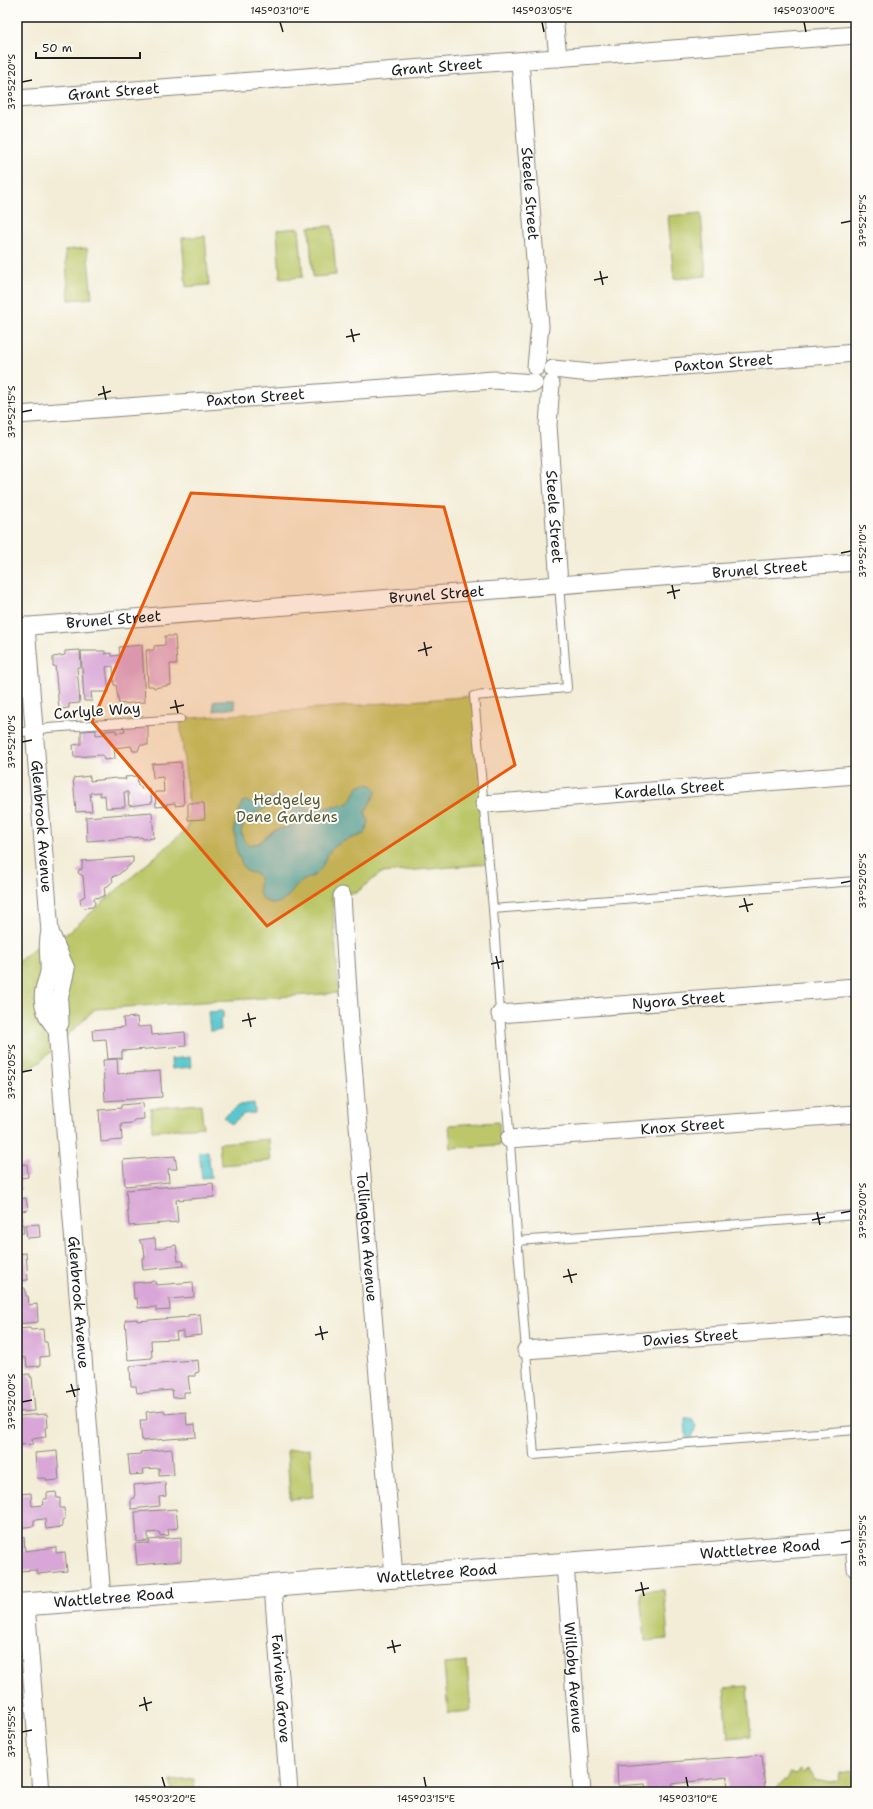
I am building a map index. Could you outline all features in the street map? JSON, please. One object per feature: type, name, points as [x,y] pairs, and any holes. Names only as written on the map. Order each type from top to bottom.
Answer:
[{"type":"main road","name":"Wattletree Road","points":[[22,1604],[855,1542]]},
{"type":"street","points":[[554,17],[558,58]]},
{"type":"street","name":"Grant Street","points":[[17,99],[856,35]]},
{"type":"street","name":"Steele Street","points":[[520,61],[560,584]]},
{"type":"street","name":"Paxton Street","points":[[17,415],[856,353]]},
{"type":"street","name":"Brunel Street","points":[[21,626],[856,562]]},
{"type":"street","name":"Glenbrook Avenue","points":[[21,626],[34,730],[50,932],[66,969],[59,1000],[60,1023],[57,1029],[102,1598]]},
{"type":"street","name":"Kardella Street","points":[[484,804],[856,775]]},
{"type":"street","name":"Tollington Avenue","points":[[342,896],[351,1038],[394,1577]]},
{"type":"street","name":"Nyora Street","points":[[500,1014],[856,987]]},
{"type":"street","name":"Knox Street","points":[[509,1139],[856,1114]]},
{"type":"street","name":"Davies Street","points":[[526,1350],[856,1325]]},
{"type":"street","points":[[855,1542],[856,1569]]},
{"type":"street","name":"Willoby Avenue","points":[[565,1564],[582,1792]]},
{"type":"street","name":"Fairview Grove","points":[[273,1586],[289,1792]]},
{"type":"street","points":[[22,1604],[41,1792]]},
{"type":"lane","points":[[560,584],[567,688],[474,696],[493,909],[509,1139],[534,1455],[856,1430]]},
{"type":"lane","name":"Carlyle Way","points":[[17,732],[180,719]]},
{"type":"lane","points":[[493,909],[856,881]]},
{"type":"lane","points":[[517,1241],[856,1215]]},
{"type":"highlighted area","points":[[191,493],[444,507],[515,765],[267,926],[92,722]]},
{"type":"green space","points":[[701,213],[706,276],[674,279],[668,216]]},
{"type":"green space","points":[[332,226],[336,275],[313,277],[309,227]]},
{"type":"green space","points":[[299,228],[303,277],[280,279],[277,230]]},
{"type":"green space","points":[[205,236],[209,285],[186,287],[182,238]]},
{"type":"green space","points":[[87,248],[92,298],[69,300],[65,250]]},
{"type":"green space","name":"Hedgeley Dene Gardens","points":[[474,696],[488,864],[381,873],[356,893],[332,895],[339,993],[95,1009],[40,1062],[17,1075],[17,963],[33,949],[69,932],[188,828],[188,803],[180,719]]},
{"type":"green space","points":[[201,1104],[203,1127],[152,1131],[151,1108]]},
{"type":"green space","points":[[499,1122],[500,1145],[451,1148],[449,1125]]},
{"type":"green space","points":[[269,1139],[271,1161],[221,1165],[219,1143]]},
{"type":"green space","points":[[310,1448],[313,1497],[290,1499],[287,1450]]},
{"type":"green space","points":[[664,1590],[668,1639],[645,1641],[641,1591]]},
{"type":"green space","points":[[467,1662],[471,1711],[448,1713],[444,1664]]},
{"type":"green space","points":[[747,1686],[751,1736],[728,1738],[724,1688]]},
{"type":"green space","points":[[801,1770],[804,1773],[809,1770],[814,1779],[832,1782],[838,1780],[840,1773],[852,1771],[853,1792],[773,1792],[784,1781],[787,1781],[791,1772],[796,1774]]},
{"type":"green space","points":[[194,1779],[195,1792],[172,1792],[171,1781]]},
{"type":"water","points":[[219,700],[234,700],[235,708],[214,711],[213,702]]},
{"type":"water","points":[[366,784],[372,785],[377,791],[365,812],[369,822],[364,834],[344,841],[333,848],[317,873],[297,885],[282,901],[272,903],[262,898],[259,891],[258,877],[255,873],[245,870],[237,853],[234,827],[242,802],[246,801],[251,803],[266,799],[282,798],[303,808],[312,809],[331,807],[348,803],[358,787]],"holes":[[[267,807],[284,807],[298,817],[293,826],[274,830],[259,843],[249,845],[245,842],[242,837],[242,831],[243,826],[249,818]]]},
{"type":"water","points":[[223,1011],[223,1018],[220,1019],[221,1030],[210,1031],[208,1012]]},
{"type":"water","points":[[190,1057],[191,1067],[172,1069],[171,1059]]},
{"type":"water","points":[[254,1103],[255,1113],[244,1114],[231,1124],[224,1117],[240,1105]]},
{"type":"water","points":[[208,1151],[211,1177],[202,1178],[199,1152]]},
{"type":"water","points":[[685,1418],[691,1418],[696,1426],[692,1438],[686,1438]]},
{"type":"building","points":[[165,636],[175,636],[177,664],[170,664],[171,685],[154,688],[153,686],[148,686],[146,650],[154,650],[154,646],[165,645]]},
{"type":"building","points":[[142,645],[145,702],[119,704],[116,685],[114,685],[113,666],[106,667],[109,692],[91,692],[92,701],[84,701],[81,651],[105,651],[105,654],[111,653],[112,656],[120,655],[119,647]]},
{"type":"building","points":[[80,650],[81,667],[77,667],[80,703],[69,704],[69,708],[59,709],[53,657],[65,655],[65,651]]},
{"type":"building","points":[[148,725],[148,745],[140,745],[138,751],[133,751],[131,746],[114,748],[115,759],[104,760],[103,755],[74,757],[73,745],[81,744],[81,731],[96,730],[96,735],[105,734],[105,731],[116,730],[116,733],[125,732],[124,727]]},
{"type":"building","points":[[181,762],[184,805],[175,806],[175,803],[166,804],[167,806],[156,807],[155,792],[164,792],[163,777],[153,778],[152,764]]},
{"type":"building","points":[[90,776],[90,781],[116,778],[126,780],[125,777],[137,776],[138,786],[141,786],[141,789],[150,788],[152,803],[129,806],[128,792],[124,792],[125,807],[106,808],[105,795],[100,796],[100,792],[90,793],[92,811],[76,812],[73,778]]},
{"type":"building","points":[[188,803],[204,803],[205,819],[188,820]]},
{"type":"building","points":[[152,812],[154,838],[143,839],[142,837],[87,841],[86,817]]},
{"type":"building","points":[[133,857],[133,862],[118,875],[112,877],[113,881],[108,886],[104,887],[105,895],[94,898],[95,904],[93,907],[84,908],[81,905],[80,899],[85,896],[83,876],[78,873],[79,870],[82,869],[82,861]]},
{"type":"building","points":[[137,1017],[138,1027],[151,1026],[152,1035],[185,1032],[186,1046],[122,1051],[122,1058],[108,1059],[106,1039],[93,1040],[92,1030],[124,1027],[123,1018]]},
{"type":"building","points":[[117,1059],[118,1074],[160,1071],[162,1097],[105,1101],[103,1060]]},
{"type":"building","points":[[143,1103],[144,1119],[134,1120],[132,1123],[121,1124],[122,1140],[101,1142],[99,1110],[121,1108],[121,1105]]},
{"type":"building","points":[[17,1133],[19,1133],[21,1152],[17,1152]]},
{"type":"building","points":[[175,1156],[177,1169],[168,1169],[169,1182],[125,1186],[123,1160]]},
{"type":"building","points":[[27,1164],[28,1177],[20,1178],[21,1190],[17,1190],[17,1165]]},
{"type":"building","points":[[213,1183],[214,1197],[176,1200],[178,1222],[129,1226],[126,1190]]},
{"type":"building","points":[[26,1198],[28,1210],[21,1211],[24,1233],[17,1233],[17,1199]]},
{"type":"building","points":[[39,1224],[40,1237],[27,1238],[25,1225]]},
{"type":"building","points":[[155,1238],[156,1249],[176,1245],[178,1261],[183,1261],[184,1266],[143,1270],[142,1258],[145,1258],[144,1248],[139,1240]]},
{"type":"building","points":[[26,1253],[28,1280],[17,1281],[17,1254]]},
{"type":"building","points":[[155,1281],[156,1285],[193,1282],[194,1297],[169,1299],[170,1310],[156,1311],[156,1307],[138,1308],[137,1298],[134,1299],[133,1283]]},
{"type":"building","points":[[17,1288],[25,1288],[29,1305],[37,1304],[38,1322],[17,1324]]},
{"type":"building","points":[[200,1314],[202,1335],[183,1337],[183,1331],[176,1332],[177,1339],[151,1340],[152,1358],[128,1360],[125,1320],[137,1319],[137,1321],[188,1317],[188,1315]]},
{"type":"building","points":[[30,1328],[31,1330],[43,1329],[44,1342],[47,1342],[49,1356],[40,1357],[40,1366],[27,1367],[26,1358],[17,1357],[17,1329]]},
{"type":"building","points":[[198,1360],[199,1372],[195,1373],[195,1376],[188,1376],[190,1392],[184,1392],[184,1397],[173,1398],[172,1390],[137,1393],[136,1386],[131,1386],[130,1366]]},
{"type":"building","points":[[30,1374],[30,1377],[32,1377],[35,1411],[17,1412],[17,1375]]},
{"type":"building","points":[[164,1410],[165,1414],[186,1412],[187,1425],[195,1424],[196,1437],[142,1441],[140,1420],[147,1420],[146,1412]]},
{"type":"building","points":[[47,1414],[48,1427],[45,1428],[46,1437],[32,1439],[33,1444],[19,1445],[19,1441],[17,1442],[17,1416]]},
{"type":"building","points":[[172,1449],[174,1475],[159,1476],[159,1468],[143,1469],[144,1474],[130,1475],[128,1455],[141,1454],[140,1452]]},
{"type":"building","points":[[57,1451],[59,1480],[47,1481],[46,1478],[37,1478],[35,1453]]},
{"type":"building","points":[[165,1482],[166,1496],[159,1497],[160,1506],[131,1509],[131,1499],[135,1498],[134,1485]]},
{"type":"building","points":[[56,1492],[57,1498],[60,1498],[60,1508],[64,1508],[65,1519],[62,1520],[62,1527],[46,1529],[45,1519],[34,1520],[34,1526],[17,1528],[17,1494],[31,1493],[32,1506],[44,1505],[43,1499],[47,1499],[47,1493]]},
{"type":"building","points":[[176,1509],[178,1528],[168,1529],[169,1535],[160,1536],[159,1532],[148,1533],[148,1541],[137,1542],[135,1512]]},
{"type":"building","points":[[24,1537],[25,1551],[56,1547],[56,1553],[65,1552],[67,1571],[38,1574],[37,1570],[17,1571],[17,1538]]},
{"type":"building","points":[[181,1537],[181,1561],[137,1565],[135,1544],[150,1543],[149,1540]]},
{"type":"building","points":[[762,1755],[765,1789],[728,1791],[727,1777],[672,1784],[672,1792],[646,1792],[645,1784],[618,1786],[617,1766]]}]
